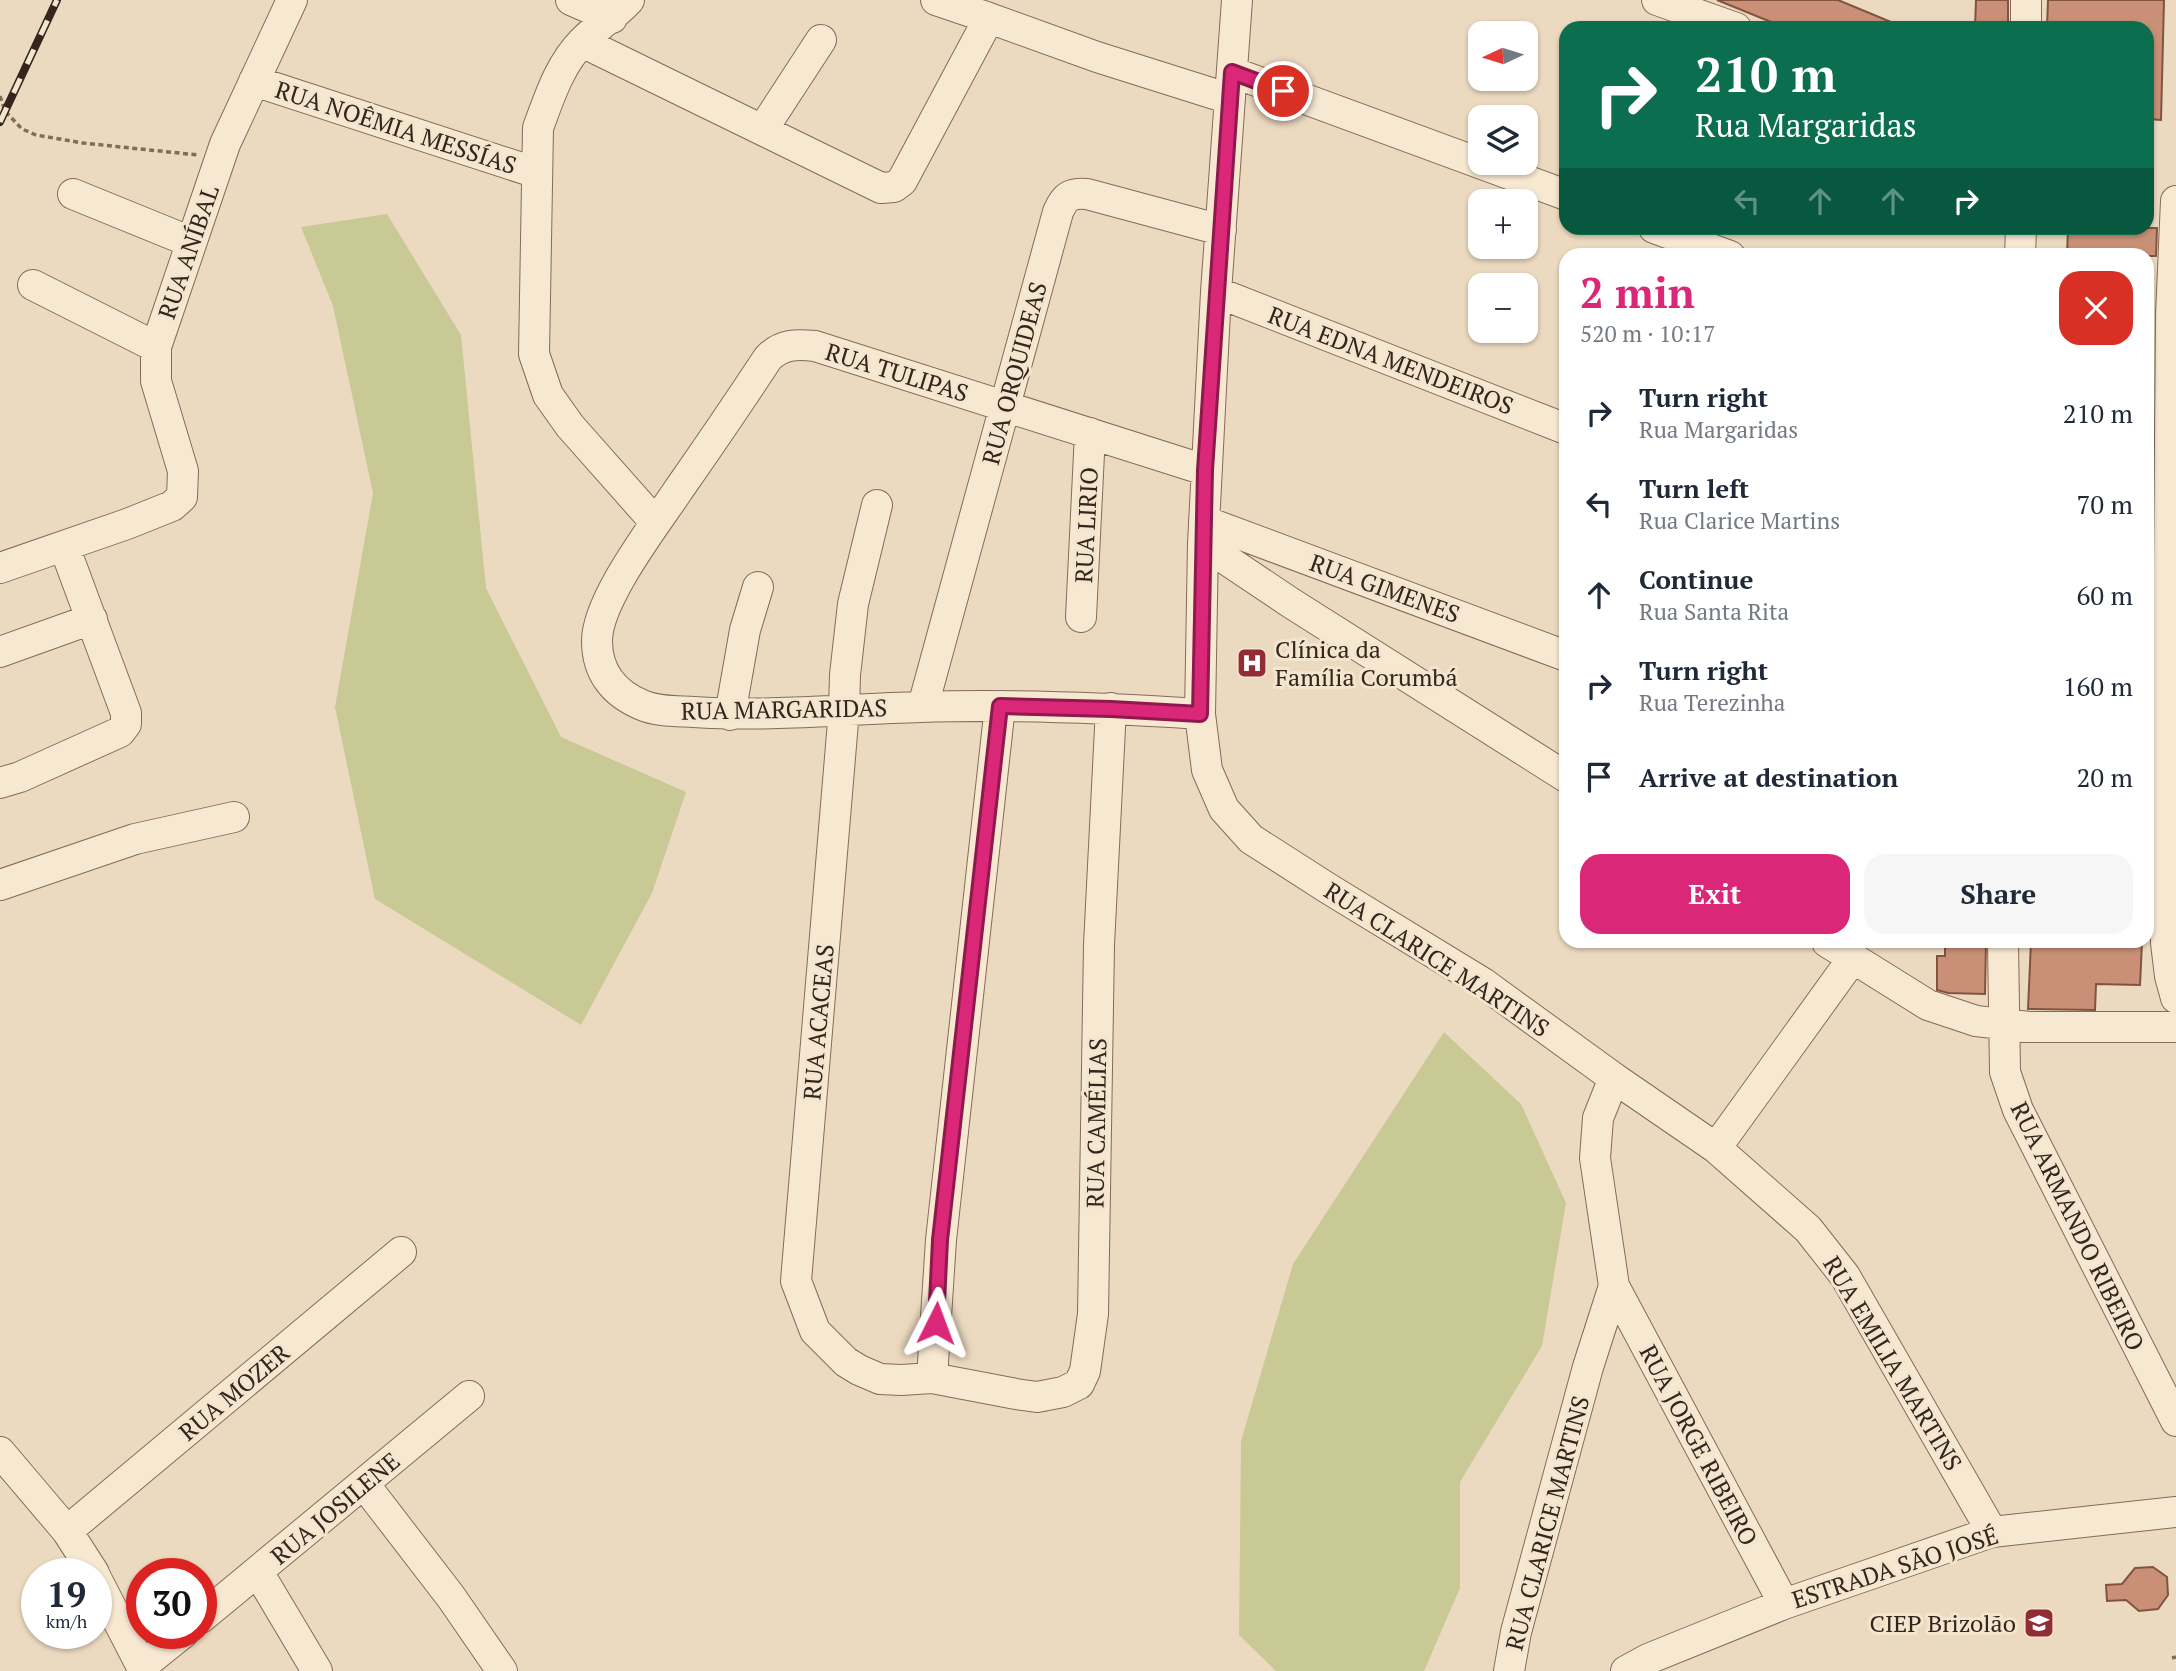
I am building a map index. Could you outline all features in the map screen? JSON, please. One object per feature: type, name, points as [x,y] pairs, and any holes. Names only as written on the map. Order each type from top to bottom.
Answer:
[{"type":"street","name":"RUA ANÍBAL","points":[[64,546],[172,506],[182,497],[183,471],[156,381],[156,346],[221,158],[292,0]]},
{"type":"street","points":[[571,0],[620,9]]},
{"type":"street","points":[[936,0],[1097,57],[1231,86],[1559,193]]},
{"type":"street","name":"RUA CLARICE MARTINS","points":[[1237,0],[1205,470],[1200,714],[1207,770],[1224,809],[1251,839],[1483,983],[1614,1078],[1598,1118],[1595,1158],[1614,1286],[1584,1381],[1516,1632],[1509,1671]]},
{"type":"street","points":[[1657,0],[1717,21]]},
{"type":"street","points":[[2026,0],[2026,21]]},
{"type":"street","points":[[620,9],[582,42],[568,60],[550,94],[538,128],[534,355],[548,395],[570,426],[655,522]]},
{"type":"street","points":[[582,42],[881,188],[894,187],[902,181],[989,18]]},
{"type":"street","points":[[762,129],[821,40]]},
{"type":"street","name":"RUA NOÊMIA MESSÍAS","points":[[254,81],[537,173]]},
{"type":"street","name":"RUA ORQUIDEAS","points":[[923,706],[1058,212],[1064,199],[1072,193],[1087,194],[1221,230]]},
{"type":"street","points":[[73,194],[191,242]]},
{"type":"street","points":[[2176,201],[2165,314],[2166,943],[2176,998]]},
{"type":"street","points":[[1673,235],[1708,248]]},
{"type":"street","points":[[33,285],[156,346]]},
{"type":"street","name":"RUA EDNA MENDEIROS","points":[[1216,292],[1559,426]]},
{"type":"street","name":"RUA TULIPAS","points":[[788,345],[815,346],[1205,470]]},
{"type":"street","name":"RUA MARGARIDAS","points":[[788,345],[776,350],[768,358],[655,522],[626,569],[604,613],[597,638],[599,660],[606,680],[620,693],[655,710],[730,715],[923,706],[1111,709],[1200,714]]},
{"type":"street","name":"RUA LIRIO","points":[[1081,617],[1090,433]]},
{"type":"street","points":[[627,491],[677,493]]},
{"type":"street","points":[[844,710],[853,604],[877,505]]},
{"type":"street","points":[[1203,532],[1291,603],[1559,773]]},
{"type":"street","name":"RUA GIMENES","points":[[1203,532],[1559,654]]},
{"type":"street","points":[[0,568],[64,546],[126,713],[126,724],[120,732],[20,777],[0,783]]},
{"type":"street","points":[[730,715],[745,630],[758,587]]},
{"type":"street","points":[[0,652],[92,619]]},
{"type":"street","points":[[932,1378],[940,1240],[1000,706]]},
{"type":"street","name":"RUA CAMÉLIAS","points":[[815,1331],[846,1362],[872,1376],[901,1380],[932,1378],[1037,1397],[1063,1392],[1079,1384],[1085,1371],[1093,1314],[1099,945],[1111,709]]},
{"type":"street","name":"RUA ACACEAS","points":[[815,1331],[796,1281],[844,710]]},
{"type":"street","points":[[0,885],[135,839],[234,817]]},
{"type":"street","points":[[1837,948],[1928,1005],[1976,1021],[2003,1025],[2176,1027]]},
{"type":"street","name":"RUA ARMANDO RIBEIRO","points":[[2003,948],[2005,1072],[2018,1110],[2176,1421]]},
{"type":"street","points":[[1716,1148],[1853,958]]},
{"type":"street","name":"RUA EMILIA MARTINS","points":[[1614,1078],[1716,1148],[1808,1229],[1845,1276],[1992,1532]]},
{"type":"street","name":"RUA MOZER","points":[[67,1531],[401,1252]]},
{"type":"street","name":"RUA JORGE RIBEIRO","points":[[1614,1286],[1784,1604]]},
{"type":"street","name":"RUA JOSILENE","points":[[217,1605],[469,1396]]},
{"type":"street","points":[[0,1452],[67,1531],[84,1558]]},
{"type":"street","points":[[365,1484],[451,1597],[502,1671]]},
{"type":"street","name":"ESTRADA SÃO JOSÉ","points":[[1626,1671],[1648,1659],[1784,1604],[1992,1532],[2176,1512]]},
{"type":"street","points":[[258,1572],[317,1671]]},
{"type":"street","points":[[112,1609],[143,1669],[165,1649]]},
{"type":"path","points":[[0,96],[5,111],[22,129],[36,135],[83,143],[221,158]]},
{"type":"green space","points":[[387,214],[461,335],[486,588],[561,737],[686,792],[652,893],[581,1025],[375,899],[335,707],[373,493],[333,306],[301,227]]},
{"type":"green space","points":[[1444,1032],[1521,1104],[1566,1203],[1542,1346],[1460,1482],[1460,1588],[1424,1671],[1276,1671],[1239,1635],[1241,1441],[1293,1264]]},
{"type":"building","points":[[1717,0],[1838,0],[1889,21],[1769,21]]},
{"type":"building","points":[[1976,0],[2008,0],[2008,21],[1975,21]]},
{"type":"building","points":[[2048,0],[2164,0],[2161,120],[2154,120],[2154,21],[2047,21]]},
{"type":"building","points":[[2154,228],[2157,228],[2156,256],[2154,248],[2067,248],[2068,235],[2154,235]]},
{"type":"building","points":[[1945,948],[1986,948],[1985,994],[1937,990],[1937,956],[1945,956]]},
{"type":"building","points":[[2031,948],[2142,948],[2140,985],[2096,984],[2095,1010],[2028,1009]]},
{"type":"building","points":[[2153,1567],[2167,1577],[2168,1595],[2158,1609],[2139,1611],[2126,1600],[2107,1601],[2106,1585],[2122,1584],[2135,1568]]},
{"type":"railway","points":[[0,122],[57,0]]},
{"type":"place","name":"Clínica da Família Corumbá","points":[[1252,663]]},
{"type":"place","name":"CIEP Brizolão","points":[[2039,1623]]},
{"type":"route","points":[[936,1323],[940,1240],[1000,706],[1200,714],[1205,470],[1232,72],[1283,91]]}]
